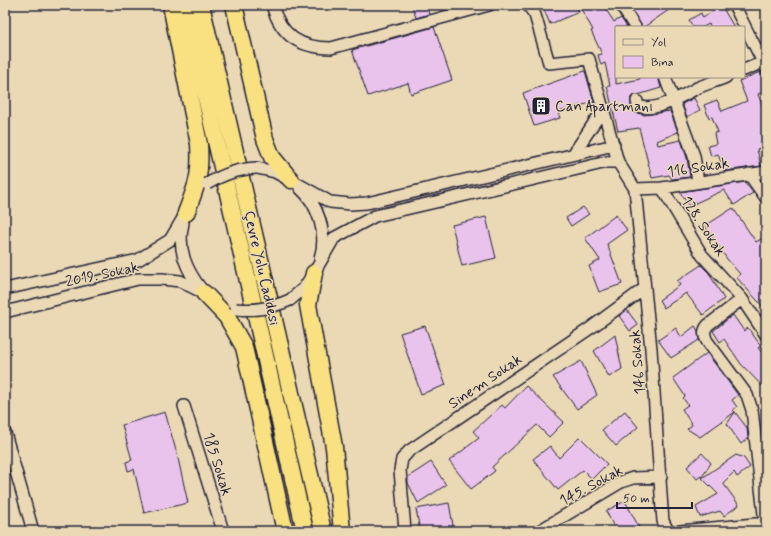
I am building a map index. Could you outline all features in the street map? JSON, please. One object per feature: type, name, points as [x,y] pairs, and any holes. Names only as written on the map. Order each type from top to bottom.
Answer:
[{"type":"highway","points":[[171,5],[199,144],[200,165],[198,183],[186,213]]},
{"type":"highway","points":[[182,5],[198,59]]},
{"type":"highway","name":"Çevre Yolu Caddesi","points":[[185,5],[305,531]]},
{"type":"highway","name":"Çevre Yolu Caddesi","points":[[201,5],[323,531]]},
{"type":"highway","points":[[209,5],[236,156]]},
{"type":"highway","points":[[234,5],[265,139],[272,157],[291,180]]},
{"type":"highway","points":[[314,273],[308,304],[334,447],[342,531]]},
{"type":"highway","points":[[204,293],[227,317],[244,347],[285,531]]},
{"type":"street","points":[[272,5],[274,12],[291,38],[300,44],[309,47],[331,48],[489,5]]},
{"type":"street","points":[[528,5],[535,15],[549,63],[589,59],[618,162],[635,189]]},
{"type":"street","points":[[734,5],[765,64],[745,70]]},
{"type":"street","points":[[623,6],[634,26]]},
{"type":"street","points":[[665,78],[694,156],[698,182]]},
{"type":"street","points":[[637,100],[638,106],[642,108],[674,100],[697,88],[723,78]]},
{"type":"street","points":[[574,153],[604,108]]},
{"type":"street","points":[[614,145],[574,153],[367,203],[350,204],[330,202],[275,172],[257,168],[239,169],[207,184],[194,197],[186,213],[181,234],[182,256],[190,276],[204,293],[219,303],[236,309],[255,311],[273,308],[290,300],[304,288],[334,238],[375,216],[607,162],[618,162]]},
{"type":"street","name":"116 Sokak","points":[[635,189],[662,188],[766,172]]},
{"type":"street","points":[[749,174],[766,198]]},
{"type":"street","points":[[291,180],[307,194],[317,212],[322,232],[322,253],[314,273]]},
{"type":"street","name":"128. Sokak","points":[[662,188],[702,255],[742,299],[766,335]]},
{"type":"street","name":"146 Sokak","points":[[635,189],[661,477],[663,521],[668,531]]},
{"type":"street","name":"2019. Sokak","points":[[5,289],[138,260],[170,240],[186,213]]},
{"type":"street","name":"2019. Sokak","points":[[5,312],[138,279],[180,281],[204,293]]},
{"type":"street","name":"Sinem Sokak","points":[[405,531],[400,470],[402,460],[409,451],[592,327],[645,288]]},
{"type":"street","points":[[680,531],[765,523],[752,410],[747,395],[707,341],[704,334],[704,330],[708,326],[742,299]]},
{"type":"street","name":"185 Sokak","points":[[184,406],[223,531]]},
{"type":"street","points":[[5,432],[33,531]]},
{"type":"street","name":"145. Sokak","points":[[539,531],[621,482],[633,478],[661,477]]},
{"type":"building","points":[[412,5],[426,5],[429,14],[416,18]]},
{"type":"building","points":[[542,5],[576,5],[579,12],[550,24]]},
{"type":"building","points":[[587,5],[603,5],[614,22],[621,18],[626,26],[615,26],[616,84],[640,78],[658,78],[661,88],[631,97],[631,107],[633,112],[645,115],[670,111],[678,132],[657,141],[658,145],[681,140],[687,158],[690,177],[672,179],[669,175],[652,178],[639,128],[618,131],[607,86],[610,86],[605,63],[601,65],[598,55],[602,54],[591,31],[593,30],[581,9]]},
{"type":"building","points":[[639,5],[676,5],[645,26],[641,26],[632,10]]},
{"type":"building","points":[[721,5],[733,26],[710,26],[709,24],[705,26],[692,26],[689,20],[701,13],[703,18]]},
{"type":"building","points":[[434,27],[452,80],[411,94],[408,83],[368,96],[352,50]]},
{"type":"building","points":[[585,71],[594,102],[558,112],[560,118],[534,126],[523,93]]},
{"type":"building","points":[[760,72],[766,83],[766,91],[758,94],[766,116],[766,146],[757,149],[761,166],[724,171],[718,154],[711,156],[708,146],[716,144],[714,133],[718,132],[712,117],[709,118],[704,105],[717,100],[722,111],[747,101],[739,81]]},
{"type":"building","points":[[694,98],[700,110],[687,117],[682,104]]},
{"type":"building","points":[[745,182],[753,193],[734,205],[724,190],[689,206],[680,192]]},
{"type":"building","points":[[583,207],[589,214],[571,226],[566,218]]},
{"type":"building","points":[[733,208],[756,242],[766,236],[766,310],[737,278],[740,274],[727,259],[705,226]]},
{"type":"building","points":[[616,215],[627,230],[607,244],[622,284],[599,292],[589,266],[600,260],[585,238]]},
{"type":"building","points":[[486,217],[496,258],[462,266],[452,225]]},
{"type":"building","points":[[701,265],[709,273],[724,299],[703,315],[686,293],[664,308],[659,300],[680,285],[677,281]]},
{"type":"building","points":[[627,310],[638,325],[630,331],[619,316]]},
{"type":"building","points":[[733,315],[744,331],[748,328],[761,346],[758,348],[766,357],[766,390],[741,364],[724,339],[720,342],[713,331]]},
{"type":"building","points":[[425,326],[446,385],[421,394],[400,333]]},
{"type":"building","points":[[695,326],[698,331],[699,340],[671,358],[658,340],[676,328],[681,337]]},
{"type":"building","points":[[615,335],[622,369],[609,377],[594,351]]},
{"type":"building","points":[[707,353],[738,395],[732,400],[737,407],[733,410],[735,412],[700,437],[687,429],[692,425],[682,409],[688,405],[683,398],[685,396],[673,378]]},
{"type":"building","points":[[581,361],[597,395],[577,409],[553,377]]},
{"type":"building","points":[[526,386],[564,422],[549,437],[537,425],[492,467],[495,471],[471,489],[449,461],[479,438],[473,431],[502,405],[505,408]]},
{"type":"building","points":[[625,411],[638,427],[616,446],[602,430]]},
{"type":"building","points":[[165,412],[177,454],[188,503],[144,513],[134,469],[128,471],[126,462],[132,460],[122,425]]},
{"type":"building","points":[[735,412],[747,428],[748,438],[741,444],[727,424]]},
{"type":"building","points":[[580,437],[607,464],[592,479],[583,470],[558,490],[533,459],[550,446],[559,458]]},
{"type":"building","points":[[702,453],[711,463],[702,477],[701,476],[697,479],[687,467]]},
{"type":"building","points":[[736,455],[744,458],[750,467],[737,477],[734,472],[723,483],[739,505],[724,516],[720,511],[700,517],[696,507],[718,494],[702,478]]},
{"type":"building","points":[[431,462],[446,485],[418,503],[408,483],[408,477]]},
{"type":"building","points":[[625,501],[641,531],[616,531],[606,511]]},
{"type":"building","points":[[449,503],[454,531],[420,531],[416,509]]},
{"type":"place","name":"Can Apartmanı","points":[[541,106]]}]
